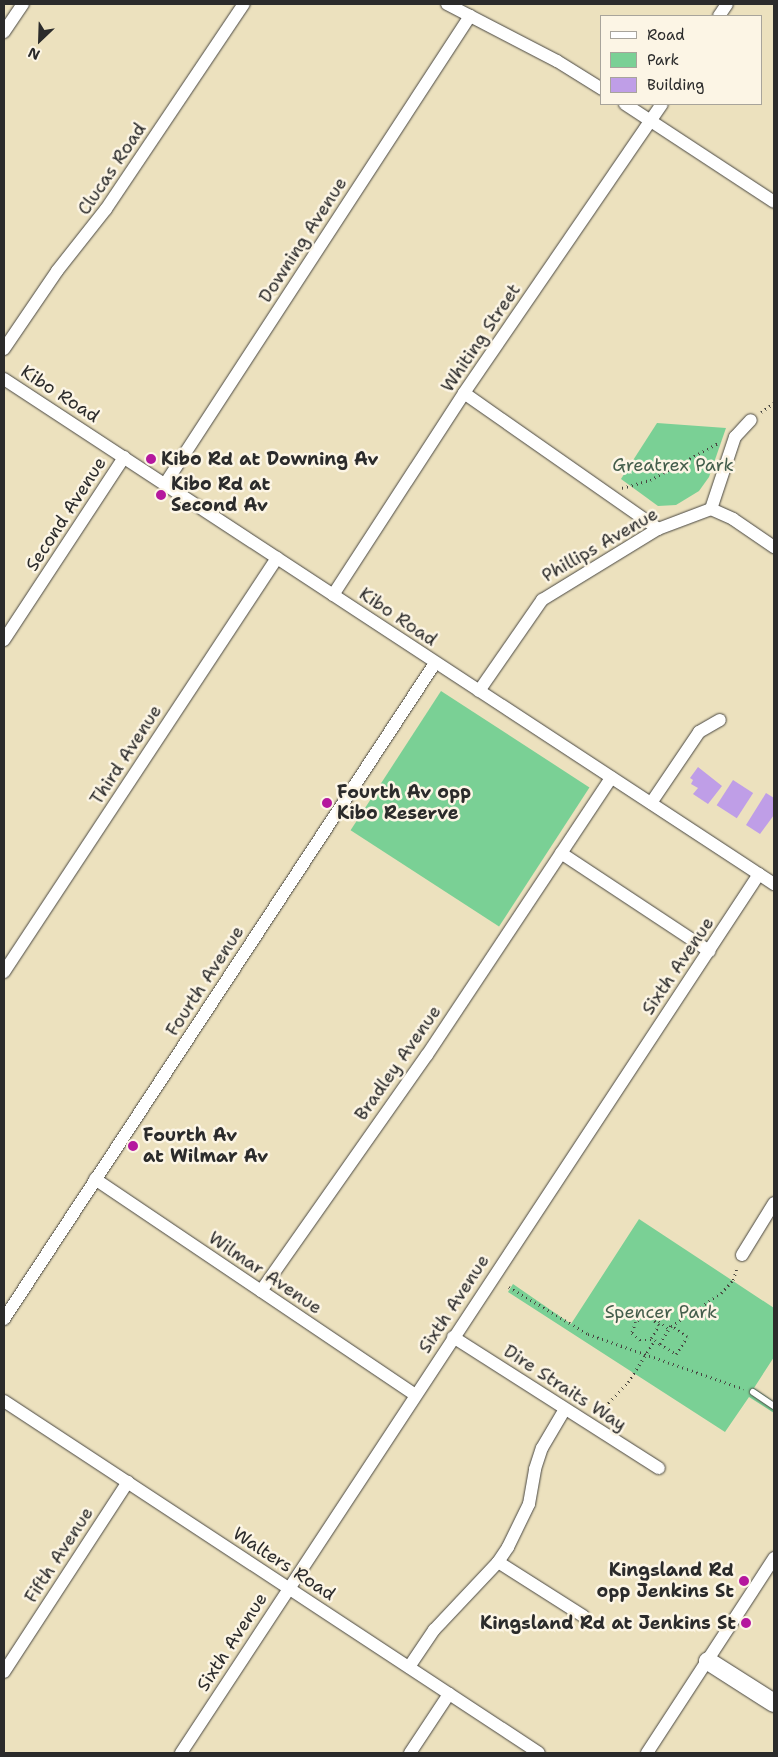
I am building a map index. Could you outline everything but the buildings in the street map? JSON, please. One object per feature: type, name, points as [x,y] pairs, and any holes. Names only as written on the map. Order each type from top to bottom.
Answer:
[{"type":"street","points":[[4,32],[23,4]]},
{"type":"street","name":"Clucas Road","points":[[4,349],[57,271],[106,209],[244,4]]},
{"type":"street","points":[[447,4],[557,60],[600,88]]},
{"type":"street","points":[[720,15],[727,4]]},
{"type":"street","name":"Downing Avenue","points":[[165,484],[470,16]]},
{"type":"street","points":[[627,105],[774,202]]},
{"type":"street","name":"Whiting Street","points":[[333,595],[464,393],[661,105]]},
{"type":"street","name":"Kibo Road","points":[[4,379],[774,884]]},
{"type":"street","points":[[464,393],[658,528]]},
{"type":"street","points":[[750,420],[735,437],[711,509],[733,518],[774,547]]},
{"type":"street","name":"Second Avenue","points":[[4,640],[124,457]]},
{"type":"street","name":"Phillips Avenue","points":[[479,691],[542,600],[658,528],[711,509]]},
{"type":"street","name":"Third Avenue","points":[[4,972],[277,558]]},
{"type":"street","name":"Fourth Avenue","points":[[4,1318],[435,663]]},
{"type":"street","points":[[651,803],[699,732],[720,720]]},
{"type":"street","name":"Bradley Avenue","points":[[261,1291],[422,1062],[611,778]]},
{"type":"street","points":[[561,853],[709,951]]},
{"type":"street","name":"Sixth Avenue","points":[[181,1753],[759,874]]},
{"type":"street","name":"Wilmar Avenue","points":[[95,1179],[415,1395]]},
{"type":"street","points":[[742,1255],[774,1204]]},
{"type":"street","name":"Dire Straits Way","points":[[453,1337],[658,1468]]},
{"type":"street","name":"Walters Road","points":[[6,1401],[539,1753]]},
{"type":"street","points":[[410,1667],[440,1623],[498,1562],[529,1504],[535,1469],[542,1448],[565,1409]]},
{"type":"street","name":"Fifth Avenue","points":[[4,1672],[128,1482]]},
{"type":"street","points":[[647,1753],[774,1558]]},
{"type":"street","points":[[498,1562],[583,1616]]},
{"type":"street","points":[[708,1661],[774,1703]]},
{"type":"street","points":[[410,1753],[449,1694]]},
{"type":"lane","points":[[753,1392],[774,1406]]},
{"type":"path","points":[[750,420],[774,402]]},
{"type":"path","points":[[606,492],[650,480],[722,440]]},
{"type":"path","points":[[660,1344],[670,1328],[721,1293],[733,1280],[742,1255]]},
{"type":"path","points":[[509,1287],[572,1327],[753,1392]]},
{"type":"path","points":[[647,1315],[657,1320],[687,1336],[676,1354],[653,1339],[634,1337],[633,1329],[636,1322],[647,1315]]},
{"type":"path","points":[[588,1425],[628,1382],[653,1339],[659,1325],[657,1320]]},
{"type":"green space","name":"Greatrex Park","points":[[657,423],[726,428],[709,477],[699,491],[676,505],[658,506],[621,479]]},
{"type":"green space","points":[[441,691],[589,787],[499,927],[351,830]]},
{"type":"green space","name":"Spencer Park","points":[[639,1219],[774,1308],[774,1357],[754,1388],[774,1402],[774,1413],[749,1397],[725,1432],[508,1292],[513,1284],[571,1324]]},
{"type":"place","name":"Kibo Rd at Downing Av","points":[[151,459]]},
{"type":"place","name":"Kibo Rd at Second Av","points":[[161,495]]},
{"type":"place","name":"Fourth Av opp Kibo Reserve","points":[[327,803]]},
{"type":"place","name":"Fourth Av at Wilmar Av","points":[[133,1146]]},
{"type":"place","name":"Kingsland Rd opp Jenkins St","points":[[744,1581]]},
{"type":"place","name":"Kingsland Rd at Jenkins St","points":[[746,1623]]}]
